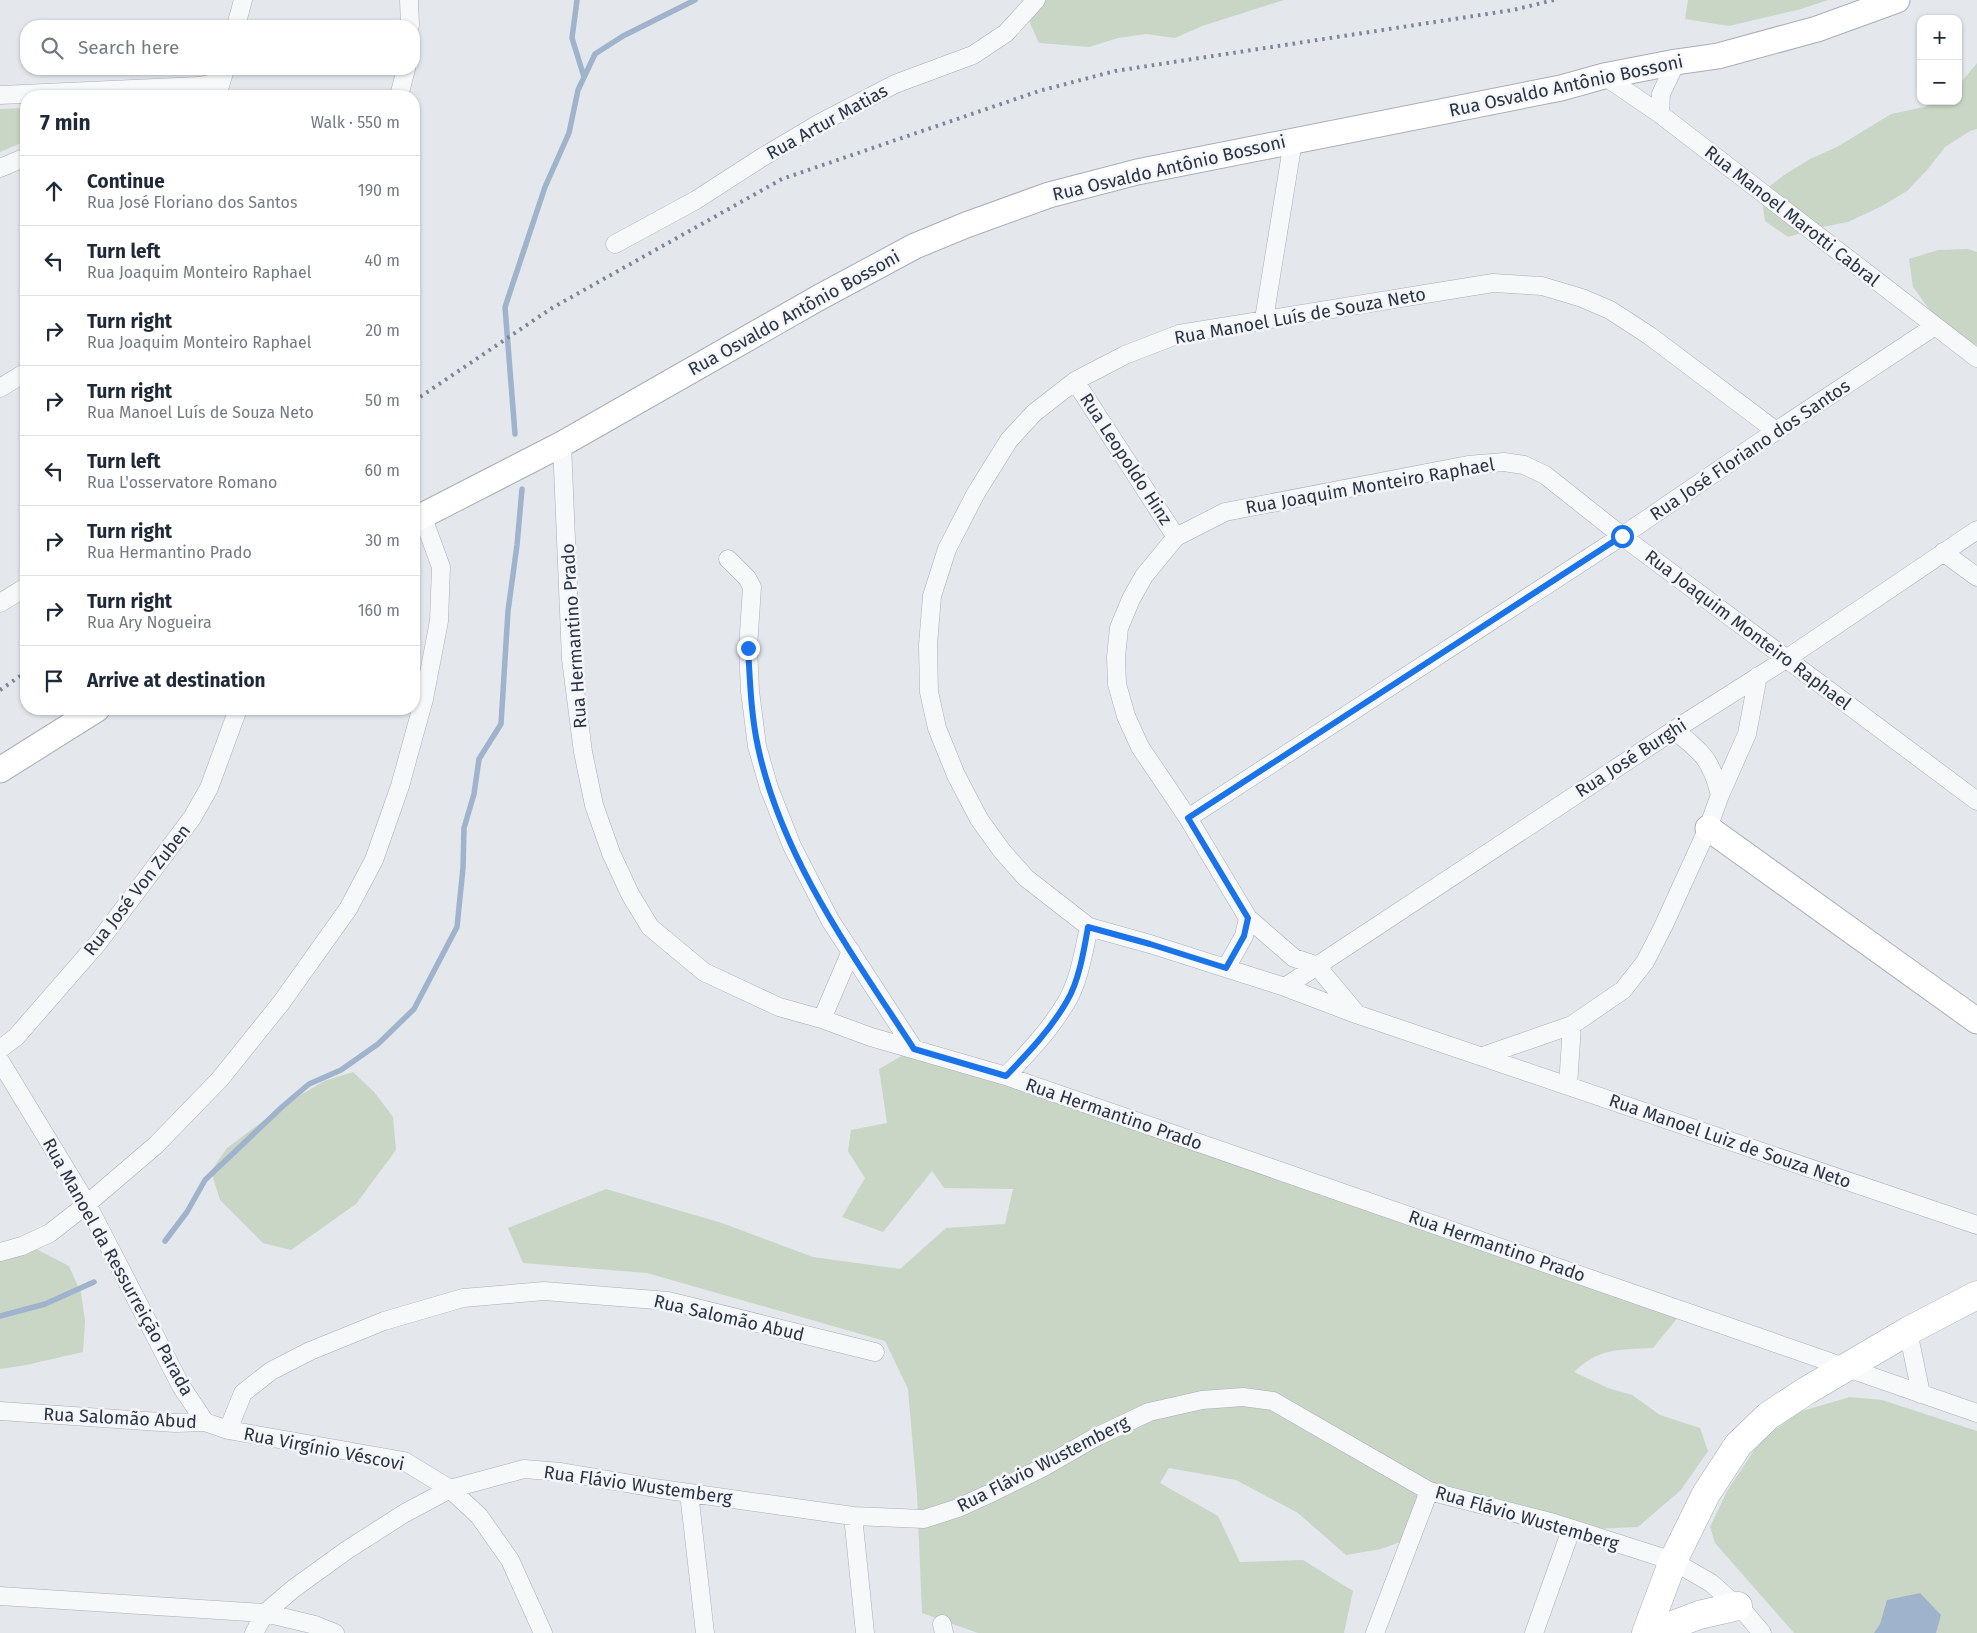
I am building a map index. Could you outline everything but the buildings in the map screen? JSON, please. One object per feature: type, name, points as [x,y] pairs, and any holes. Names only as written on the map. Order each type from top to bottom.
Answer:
[{"type":"main road","points":[[1646,1633],[1673,1561],[1706,1494],[1738,1445],[1768,1416],[1908,1331],[1977,1295]]},
{"type":"main road","points":[[1657,1633],[1662,1629],[1699,1615],[1738,1606]]},
{"type":"street","points":[[238,20],[243,0]]},
{"type":"street","points":[[409,0],[410,20]]},
{"type":"street","name":"Rua Artur Matias","points":[[615,244],[696,200],[820,123],[895,84],[973,55],[1006,33],[1036,0]]},
{"type":"street","name":"Rua Osvaldo Antônio Bossoni","points":[[420,516],[562,444],[820,297],[923,243],[1049,195],[1136,172],[1561,88],[1604,76],[1718,56],[1817,29],[1897,0]]},
{"type":"street","points":[[1660,114],[1661,94],[1676,62]]},
{"type":"street","points":[[401,90],[404,75]]},
{"type":"street","name":"Rua Manoel Marotti Cabral","points":[[1604,76],[1660,114],[1977,358]]},
{"type":"street","points":[[100,90],[199,86],[221,82]]},
{"type":"street","points":[[189,90],[199,86]]},
{"type":"street","points":[[0,94],[20,93]]},
{"type":"street","points":[[1264,319],[1293,140]]},
{"type":"street","points":[[0,168],[20,160]]},
{"type":"street","name":"Rua Manoel Luís de Souza Neto","points":[[1483,1056],[1356,1014],[1285,987],[1150,944],[1088,927],[1026,878],[1002,851],[979,819],[956,774],[937,728],[929,692],[928,645],[932,596],[947,549],[976,493],[1009,440],[1034,413],[1075,381],[1125,355],[1179,334],[1493,283],[1542,286],[1582,298],[1610,310],[1650,336],[1776,431]]},
{"type":"street","name":"Rua José Floriano dos Santos","points":[[1188,818],[1622,536],[1934,326]]},
{"type":"street","points":[[0,388],[20,376]]},
{"type":"street","name":"Rua Leopoldo Hinz","points":[[1075,381],[1176,537]]},
{"type":"street","name":"Rua Hermantino Prado","points":[[562,444],[571,659],[585,761],[594,805],[611,852],[630,894],[650,927],[704,972],[770,1003],[871,1037],[1006,1076],[1977,1413]]},
{"type":"street","name":"Rua Joaquim Monteiro Raphael","points":[[1316,965],[1294,958],[1248,918],[1188,818],[1140,747],[1126,716],[1117,684],[1116,657],[1119,628],[1131,599],[1144,576],[1176,537],[1225,512],[1468,465],[1504,462],[1524,465],[1545,475],[1622,536],[1977,801]]},
{"type":"street","points":[[420,521],[441,567],[440,621],[420,713]]},
{"type":"street","name":"Rua José Burghi","points":[[1285,987],[1674,730],[1786,659],[1977,530]]},
{"type":"street","points":[[1943,552],[1977,577]]},
{"type":"street","points":[[728,559],[747,578],[752,587],[748,648],[750,691],[757,746],[769,788],[792,846],[830,920],[914,1049]]},
{"type":"street","points":[[0,603],[20,591]]},
{"type":"street","points":[[1483,1056],[1572,1025],[1623,990],[1645,962],[1663,928],[1708,828],[1720,795],[1747,734],[1758,676]]},
{"type":"street","points":[[0,770],[87,715]]},
{"type":"street","name":"Rua José Von Zuben","points":[[0,1049],[16,1037],[97,944],[192,818],[209,788],[236,715]]},
{"type":"street","points":[[0,1252],[22,1246],[50,1233],[156,1145],[220,1079],[281,1003],[348,909],[374,860],[402,778],[420,715]]},
{"type":"street","points":[[1674,730],[1703,754],[1715,774],[1720,795]]},
{"type":"street","points":[[1708,828],[1977,1021]]},
{"type":"street","points":[[1226,968],[1244,936],[1248,918]]},
{"type":"street","points":[[1006,1076],[1044,1036],[1068,1000],[1082,961],[1088,927]]},
{"type":"street","points":[[822,1019],[851,951]]},
{"type":"street","points":[[1316,965],[1356,1014]]},
{"type":"street","points":[[1568,1086],[1572,1025]]},
{"type":"street","name":"Rua Manoel Luiz de Souza Neto","points":[[1483,1056],[1977,1225]]},
{"type":"street","name":"Rua Manoel da Ressurreição Parada","points":[[0,1061],[87,1204],[181,1386],[205,1422]]},
{"type":"street","name":"Rua Salomão Abud","points":[[0,1411],[175,1423],[205,1422],[228,1430],[243,1393],[271,1371],[310,1351],[384,1321],[463,1298],[544,1291],[668,1302],[875,1352]]},
{"type":"street","points":[[1908,1331],[1921,1394]]},
{"type":"street","name":"Rua Flávio Wustemberg","points":[[254,1633],[265,1613],[293,1589],[347,1550],[405,1513],[450,1489],[524,1469],[560,1472],[600,1480],[853,1516],[924,1519],[958,1508],[992,1492],[1042,1468],[1094,1438],[1150,1412],[1202,1400],[1243,1397],[1273,1402],[1429,1491],[1554,1523],[1673,1561],[1711,1583],[1738,1606],[1762,1633]]},
{"type":"street","name":"Rua Virgínio Véscovi","points":[[228,1430],[404,1461],[450,1489],[479,1516],[510,1560],[543,1633]]},
{"type":"street","points":[[1375,1633],[1429,1491]]},
{"type":"street","points":[[689,1493],[705,1633]]},
{"type":"street","points":[[853,1516],[864,1633]]},
{"type":"street","points":[[1534,1633],[1571,1530]]},
{"type":"street","points":[[0,1596],[265,1613],[315,1625],[335,1633]]},
{"type":"green space","points":[[1036,0],[1284,0],[1202,26],[1175,38],[1146,34],[1118,38],[1089,47],[1039,43],[1027,16]]},
{"type":"green space","points":[[1688,0],[1828,0],[1801,9],[1729,26],[1685,19]]},
{"type":"green space","points":[[1977,63],[1977,129],[1970,131],[1945,147],[1928,169],[1907,191],[1882,206],[1848,222],[1817,228],[1788,237],[1765,221],[1761,193],[1784,175],[1810,159],[1837,147],[1891,114],[1929,105],[1962,105],[1962,81]]},
{"type":"green space","points":[[20,108],[20,144],[0,152],[0,109]]},
{"type":"green space","points":[[1968,249],[1977,252],[1977,345],[1937,320],[1913,287],[1909,259],[1938,250]]},
{"type":"green space","points":[[914,1049],[1683,1311],[1653,1348],[1610,1351],[1593,1358],[1574,1372],[1608,1388],[1632,1395],[1660,1415],[1700,1428],[1708,1451],[1681,1490],[1638,1527],[1571,1530],[1429,1491],[1411,1538],[1381,1549],[1346,1555],[1298,1513],[1236,1480],[1169,1468],[1160,1483],[1218,1516],[1240,1562],[1303,1560],[1353,1591],[1344,1633],[978,1633],[922,1613],[917,1494],[908,1389],[885,1341],[647,1273],[523,1263],[508,1228],[606,1189],[722,1223],[813,1257],[900,1269],[946,1228],[1005,1224],[1013,1189],[944,1188],[932,1171],[883,1232],[842,1217],[865,1178],[848,1151],[851,1130],[887,1123],[879,1069]]},
{"type":"green space","points":[[353,1072],[375,1093],[393,1117],[396,1150],[356,1204],[291,1250],[263,1243],[220,1200],[211,1171],[227,1148],[286,1104],[324,1081]]},
{"type":"green space","points":[[0,1244],[38,1250],[69,1266],[81,1293],[85,1321],[83,1352],[0,1369]]},
{"type":"green space","points":[[1850,1397],[1882,1400],[1977,1431],[1977,1633],[1794,1633],[1715,1543],[1710,1527],[1727,1491],[1761,1440],[1799,1412]]},
{"type":"water","points":[[1920,1593],[1941,1615],[1936,1633],[1874,1633],[1880,1624],[1887,1600]]},
{"type":"waterway","points":[[577,0],[572,38],[584,77]]},
{"type":"waterway","points":[[515,434],[505,307],[545,187],[569,133],[578,90],[595,54],[623,36],[695,0]]},
{"type":"waterway","points":[[165,1241],[187,1212],[205,1180],[283,1106],[309,1084],[341,1070],[378,1044],[414,1009],[457,927],[463,868],[464,828],[474,794],[479,759],[501,724],[508,611],[522,489]]},
{"type":"waterway","points":[[0,1316],[45,1304],[94,1282]]},
{"type":"railway","points":[[420,397],[552,308],[782,179],[1039,91],[1115,71],[1513,10],[1554,0]]},
{"type":"railway","points":[[0,690],[20,676]]},
{"type":"route","points":[[748,648],[750,691],[757,746],[769,788],[792,846],[830,920],[914,1049],[1006,1076],[1044,1036],[1068,1000],[1082,961],[1088,927],[1226,968],[1244,936],[1248,918],[1188,818],[1622,536]]}]
